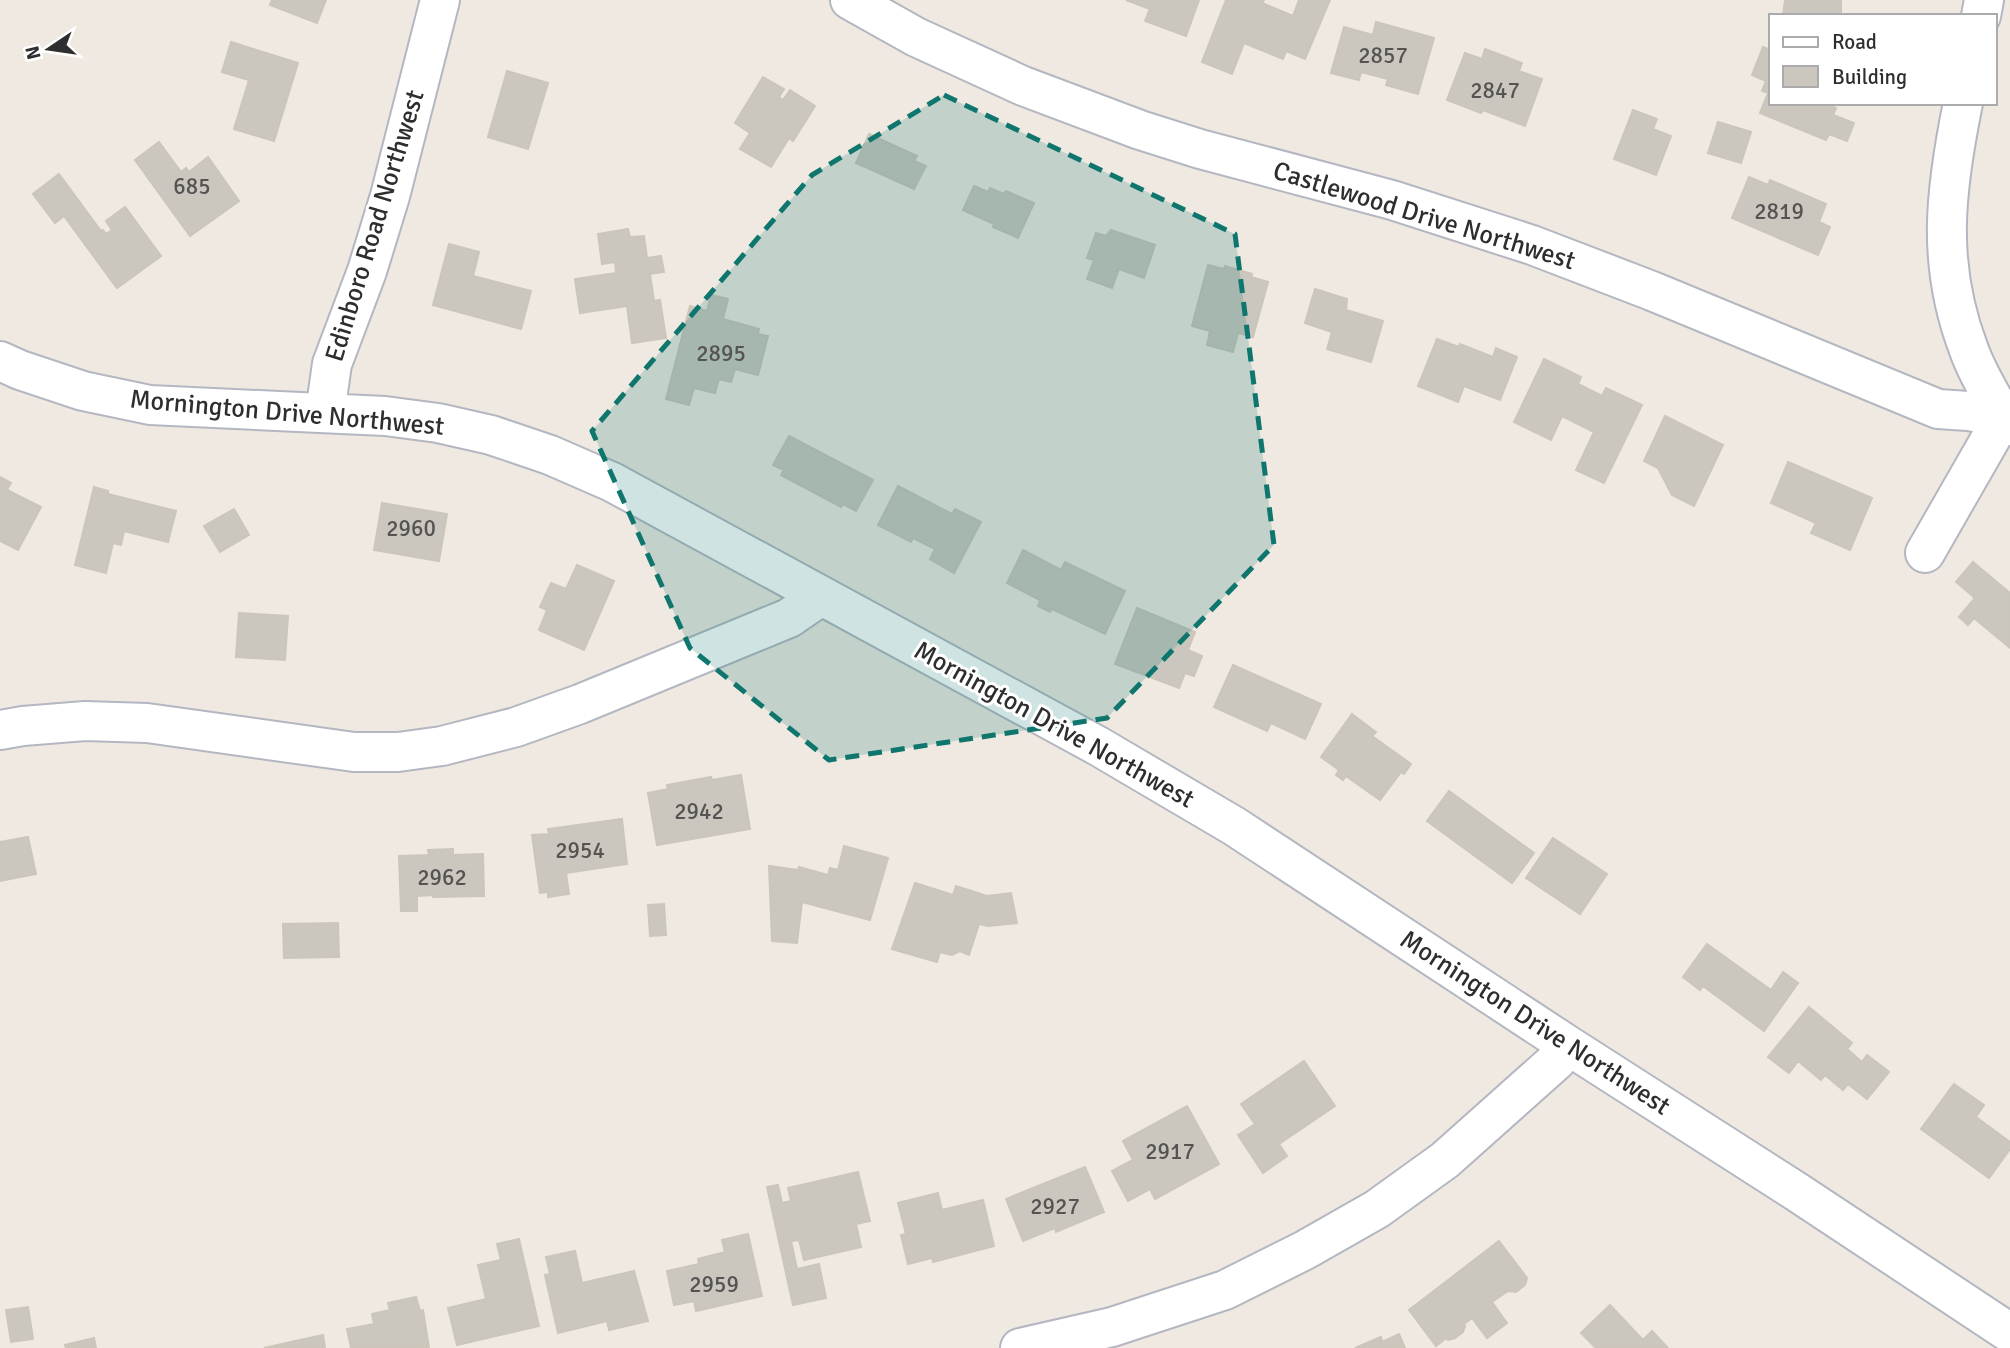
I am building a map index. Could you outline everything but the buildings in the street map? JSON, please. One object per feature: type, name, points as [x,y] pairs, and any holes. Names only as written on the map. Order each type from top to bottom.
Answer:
[{"type":"street","name":"Edinboro Road Northwest","points":[[325,413],[332,364],[367,271],[390,196],[440,0]]},
{"type":"street","name":"Castlewood Drive Northwest","points":[[849,0],[916,37],[1023,86],[1140,130],[1200,149],[1392,200],[1532,246],[1652,291],[1938,409],[1968,411],[2006,421]]},
{"type":"street","points":[[1925,553],[2006,421],[1969,352],[1954,304],[1947,256],[1946,206],[1963,105]]},
{"type":"street","name":"Mornington Drive Northwest","points":[[0,360],[20,370],[83,391],[150,405],[385,416],[438,423],[491,435],[550,455],[612,482],[1098,746],[1234,826],[2010,1333]]},
{"type":"street","points":[[0,730],[85,721],[147,723],[354,752],[398,752],[442,746],[516,727],[580,704],[789,618],[821,596]]},
{"type":"street","points":[[1020,1348],[1112,1327],[1225,1290],[1305,1250],[1377,1209],[1445,1160],[1556,1061],[1569,1046]]},
{"type":"highlighted area","points":[[944,95],[1235,234],[1274,545],[1107,718],[829,760],[690,648],[592,431],[812,175]]}]
